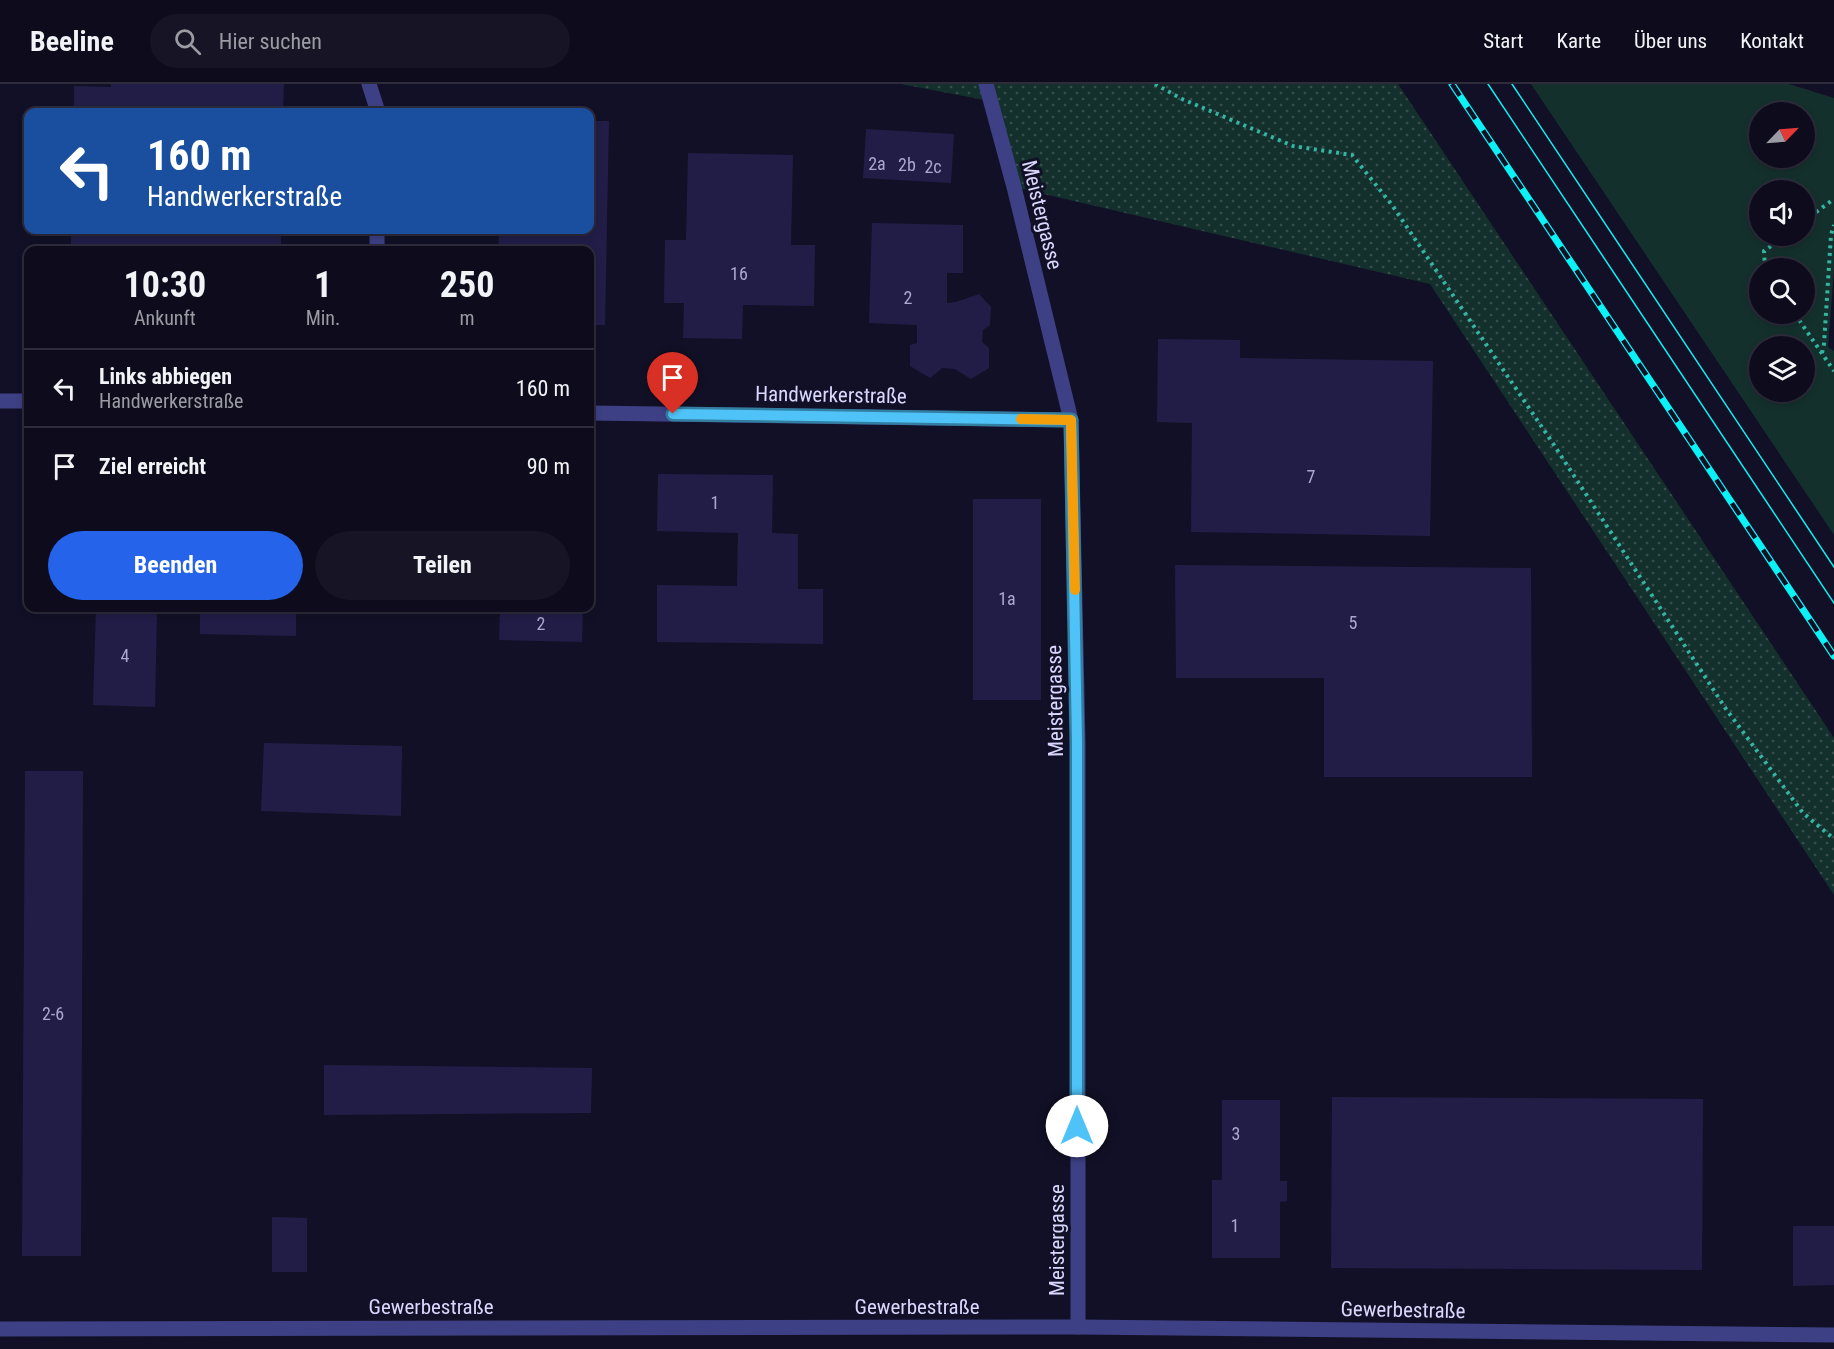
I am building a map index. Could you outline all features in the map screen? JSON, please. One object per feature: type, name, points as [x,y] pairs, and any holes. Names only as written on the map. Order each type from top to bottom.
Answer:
[{"type":"street","points":[[369,84],[377,108]]},
{"type":"street","name":"Meistergasse","points":[[986,84],[1014,187],[1071,420],[1077,742],[1078,1327]]},
{"type":"street","points":[[0,401],[24,401]]},
{"type":"street","name":"Handwerkerstraße","points":[[594,413],[1071,420]]},
{"type":"street","name":"Gewerbestraße","points":[[0,1329],[1078,1327],[1834,1335]]},
{"type":"path","points":[[1155,84],[1182,99],[1293,146],[1352,155],[1392,205],[1539,423],[1726,709],[1803,813],[1834,839]]},
{"type":"path","points":[[1815,213],[1834,199]]},
{"type":"path","points":[[1822,353],[1831,235],[1834,225]]},
{"type":"path","points":[[1764,258],[1764,251],[1771,246]]},
{"type":"path","points":[[1803,324],[1834,371]]},
{"type":"green space","points":[[901,84],[1398,84],[1834,738],[1834,895],[1430,284],[1014,187],[990,101]]},
{"type":"green space","points":[[1531,84],[1789,84],[1834,98],[1834,270],[1828,347],[1834,351],[1834,535]]},
{"type":"building","points":[[111,84],[284,84],[283,108],[74,108],[74,86],[111,87]]},
{"type":"building","points":[[594,121],[609,121],[605,325],[594,325],[594,246],[498,246],[499,234],[594,234]]},
{"type":"building","points":[[866,129],[954,134],[951,183],[863,178]]},
{"type":"building","points":[[688,153],[793,155],[791,245],[815,245],[814,306],[743,305],[742,339],[683,338],[684,303],[664,303],[665,240],[686,240]]},
{"type":"building","points":[[872,223],[963,225],[963,273],[947,273],[947,303],[979,294],[991,307],[990,325],[983,330],[982,342],[989,348],[989,368],[971,379],[955,369],[942,368],[930,378],[910,366],[910,345],[917,343],[917,325],[869,323]]},
{"type":"building","points":[[71,234],[281,234],[281,246],[71,246]]},
{"type":"building","points":[[1158,339],[1240,340],[1240,358],[1433,361],[1430,536],[1191,532],[1192,423],[1157,422]]},
{"type":"building","points":[[658,474],[773,475],[772,533],[798,534],[798,589],[823,589],[823,644],[657,642],[657,585],[737,586],[738,533],[657,531]]},
{"type":"building","points":[[973,499],[1041,499],[1041,700],[973,700]]},
{"type":"building","points":[[1175,565],[1531,568],[1532,777],[1324,777],[1324,678],[1176,678]]},
{"type":"building","points":[[96,612],[157,612],[155,707],[93,705]]},
{"type":"building","points":[[200,612],[296,612],[296,636],[200,634]]},
{"type":"building","points":[[500,612],[583,612],[582,642],[499,640]]},
{"type":"building","points":[[264,743],[402,746],[401,816],[261,811]]},
{"type":"building","points":[[25,771],[83,771],[81,1256],[22,1256]]},
{"type":"building","points":[[324,1065],[592,1068],[591,1113],[324,1115]]},
{"type":"building","points":[[1332,1097],[1703,1099],[1702,1270],[1331,1268]]},
{"type":"building","points":[[1222,1100],[1280,1100],[1280,1181],[1287,1181],[1287,1201],[1280,1202],[1280,1258],[1212,1258],[1212,1180],[1222,1180]]},
{"type":"building","points":[[272,1217],[307,1218],[307,1272],[272,1272]]},
{"type":"building","points":[[1793,1226],[1834,1226],[1834,1285],[1793,1286]]},
{"type":"tram line","points":[[1488,84],[1834,603]]},
{"type":"tram line","points":[[1512,84],[1834,567]]},
{"type":"railway","points":[[1452,84],[1834,656]]},
{"type":"slow traffic","points":[[1021,419],[1071,420],[1075,590]]},
{"type":"route","points":[[673,414],[1071,420],[1077,742],[1077,1126]]}]
